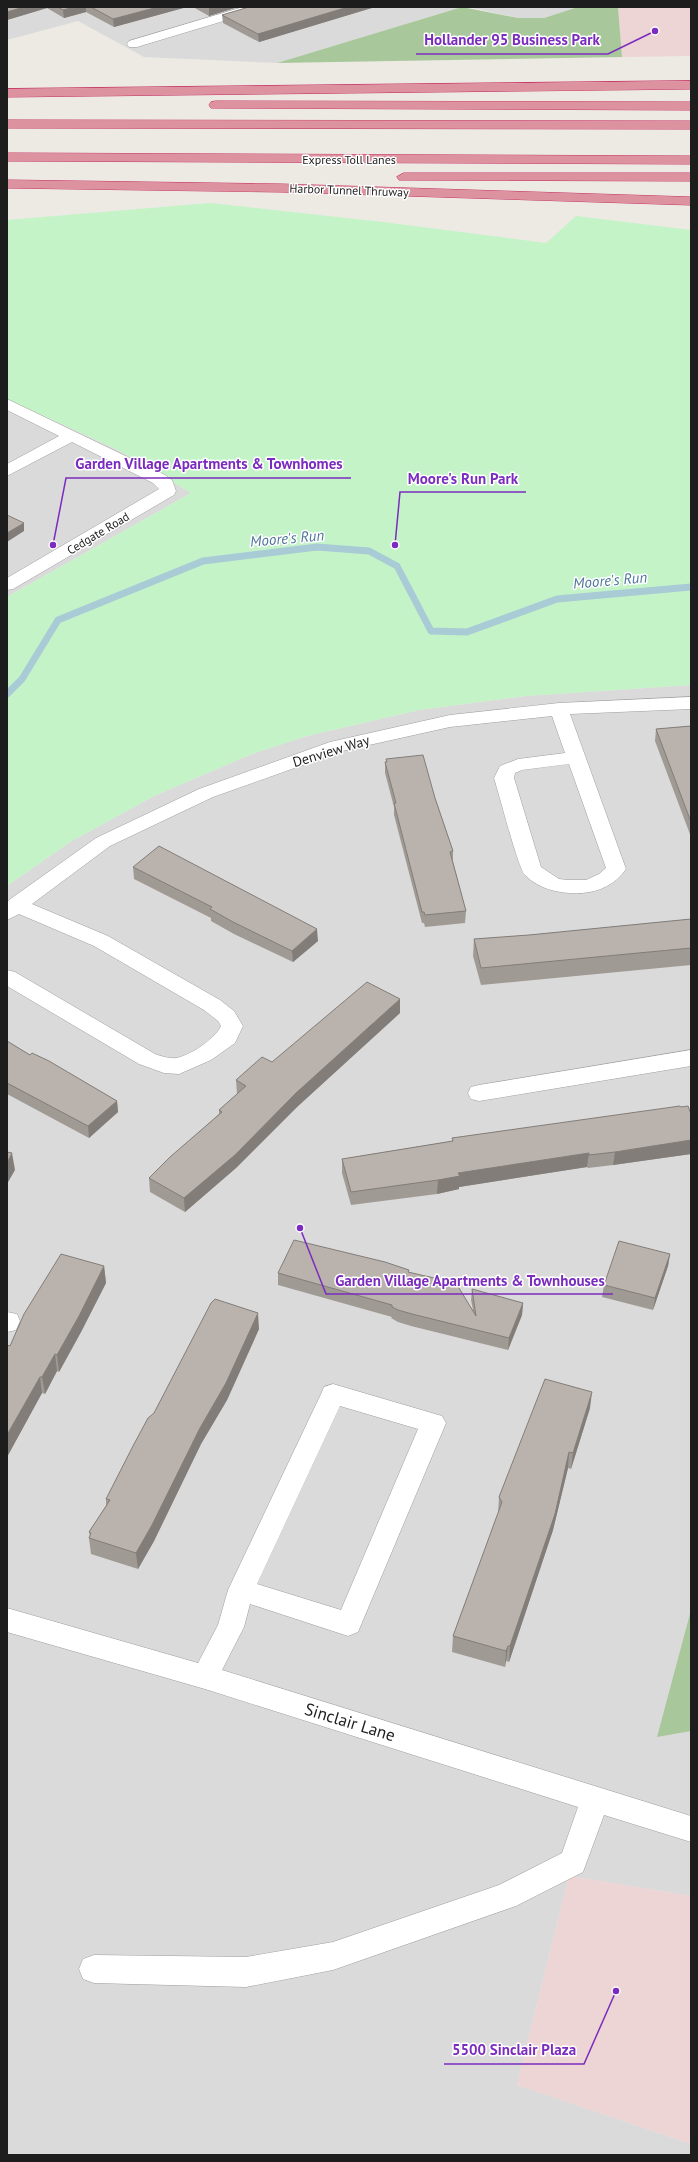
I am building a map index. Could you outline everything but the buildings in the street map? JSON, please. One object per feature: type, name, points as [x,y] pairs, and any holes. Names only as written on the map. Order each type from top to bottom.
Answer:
[{"type":"highway","points":[[7,93],[691,85]]},
{"type":"highway","points":[[7,106],[61,105]]},
{"type":"highway","points":[[201,106],[691,106]]},
{"type":"highway","points":[[7,124],[691,125]]},
{"type":"highway","name":"Express Toll Lanes","points":[[7,137],[691,138]]},
{"type":"highway","name":"Express Toll Lanes","points":[[7,145],[499,146]]},
{"type":"highway","name":"Express Toll Lanes","points":[[7,157],[691,160]]},
{"type":"highway","points":[[7,176],[373,177]]},
{"type":"highway","points":[[389,177],[691,177]]},
{"type":"highway","name":"Harbor Tunnel Thruway","points":[[7,184],[273,188],[691,201]]},
{"type":"street","points":[[133,44],[256,7]]},
{"type":"street","points":[[7,404],[71,436]]},
{"type":"street","points":[[7,471],[71,436]]},
{"type":"street","name":"Cedgate Road","points":[[7,585],[168,491],[166,484],[159,479],[71,436]]},
{"type":"street","name":"Denview Way","points":[[12,909],[103,842],[206,793],[337,746],[450,721],[559,710],[691,703]]},
{"type":"street","points":[[559,710],[576,757],[616,869],[606,879],[594,884],[568,887],[553,884],[532,870],[504,778],[507,770],[518,764],[576,757]]},
{"type":"street","points":[[8,976],[147,1059],[164,1065],[179,1066],[203,1055],[227,1038],[232,1026],[226,1016],[212,1005],[101,941],[12,909]]},
{"type":"street","points":[[479,1093],[691,1058]]},
{"type":"street","points":[[205,1677],[231,1627],[241,1590],[333,1394],[432,1423],[348,1624],[241,1590]]},
{"type":"street","name":"Sinclair Lane","points":[[7,1620],[205,1677],[691,1829]]},
{"type":"street","points":[[94,1969],[246,1972],[333,1956],[506,1896],[573,1862],[595,1799]]},
{"type":"shaded area","points":[[7,7],[462,7],[277,63],[144,57],[78,21],[7,40]]},
{"type":"shaded area","points":[[468,7],[578,7],[544,18],[518,18]]},
{"type":"shaded area","points":[[618,7],[691,7],[691,56],[622,57]]},
{"type":"shaded area","points":[[7,399],[120,451],[191,493],[7,597]]},
{"type":"shaded area","points":[[691,685],[691,1896],[569,1876],[517,2085],[691,2144],[691,2155],[7,2155],[7,886],[70,842],[154,796],[252,754],[307,736],[419,710],[526,696]]},
{"type":"shaded area","points":[[569,1876],[691,1896],[691,2144],[517,2085]]},
{"type":"green space","points":[[462,7],[518,18],[544,18],[578,7],[618,7],[622,57],[277,63]]},
{"type":"green space","points":[[210,203],[383,222],[546,243],[576,216],[691,230],[691,685],[526,696],[419,710],[307,736],[252,754],[154,796],[70,842],[7,886],[7,597],[191,493],[120,451],[7,399],[7,220]]},
{"type":"green space","points":[[691,1610],[691,1731],[657,1737]]},
{"type":"waterway","name":"Moore's Run","points":[[7,694],[22,679],[58,620],[203,561],[317,547],[369,551],[397,566],[431,631],[467,632],[557,599],[691,587]]},
{"type":"place","name":"Hollander 95 Business Park","points":[[655,31]]},
{"type":"place","name":"Garden Village Apartments & Townhomes","points":[[53,545]]},
{"type":"place","name":"Moore's Run Park","points":[[395,545]]},
{"type":"place","name":"Garden Village Apartments & Townhouses","points":[[300,1228]]},
{"type":"place","name":"5500 Sinclair Plaza","points":[[616,1991]]}]
